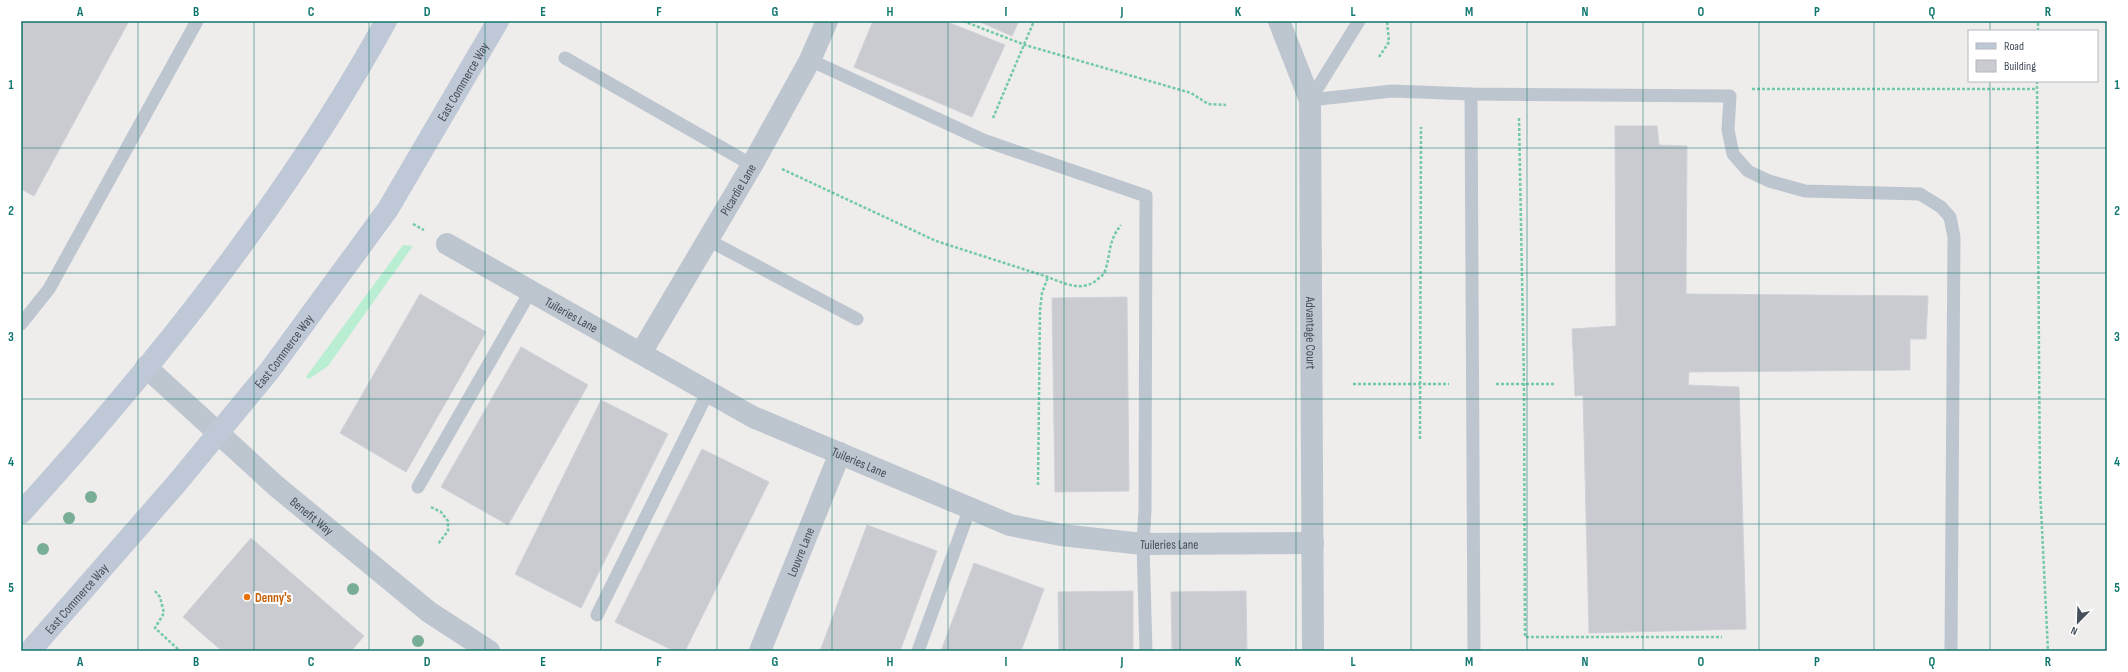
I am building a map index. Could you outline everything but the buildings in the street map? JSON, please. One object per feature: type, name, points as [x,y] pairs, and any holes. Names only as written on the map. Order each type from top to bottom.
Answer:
[{"type":"main road","points":[[21,513],[100,425],[195,306],[301,161],[330,116],[386,21]]},
{"type":"main road","name":"East Commerce Way","points":[[30,651],[218,433],[270,370],[388,209],[498,21]]},
{"type":"street","name":"Picardie Lane","points":[[641,353],[752,165],[810,60],[827,21]]},
{"type":"street","name":"Advantage Court","points":[[1279,21],[1310,100],[1313,651]]},
{"type":"street","name":"Tuileries Lane","points":[[447,244],[753,417],[1010,525],[1061,535],[1143,544],[1313,543]]},
{"type":"street","name":"Benefit Way","points":[[146,367],[276,486],[429,612],[489,651]]},
{"type":"street","name":"Louvre Lane","points":[[760,651],[840,453]]},
{"type":"lane","points":[[21,324],[49,289],[197,21]]},
{"type":"lane","points":[[1310,100],[1359,21]]},
{"type":"lane","points":[[565,58],[752,165]]},
{"type":"lane","points":[[810,60],[983,140],[1146,196],[1145,510],[1143,544],[1146,651]]},
{"type":"lane","points":[[1310,100],[1392,91],[1471,94],[1730,96],[1728,130],[1733,154],[1748,171],[1769,181],[1805,191],[1920,194],[1942,207],[1950,217],[1954,245],[1950,651]]},
{"type":"lane","points":[[1471,94],[1474,651]]},
{"type":"lane","points":[[708,240],[857,319]]},
{"type":"lane","points":[[418,487],[530,292]]},
{"type":"lane","points":[[597,615],[708,392]]},
{"type":"lane","points":[[918,651],[970,508]]},
{"type":"path","points":[[964,21],[1025,45],[1191,93],[1208,104],[1226,105]]},
{"type":"path","points":[[983,140],[1034,21]]},
{"type":"path","points":[[1379,57],[1389,42],[1387,21]]},
{"type":"path","points":[[2037,82],[2040,488],[2048,651]]},
{"type":"path","points":[[1755,88],[2037,89]]},
{"type":"path","points":[[1519,112],[1524,383],[1525,636],[1722,638]]},
{"type":"path","points":[[1420,439],[1421,127]]},
{"type":"path","points":[[782,169],[936,241],[1048,277],[1066,285],[1080,287],[1095,283],[1105,273],[1113,234],[1122,224]]},
{"type":"path","points":[[1038,485],[1040,310],[1042,293],[1048,277]]},
{"type":"path","points":[[156,591],[160,597],[164,613],[155,628],[180,651]]},
{"type":"green space","points":[[403,245],[413,246],[328,366],[309,379],[306,377]]},
{"type":"place","name":"Denny's","points":[[247,597]]}]
